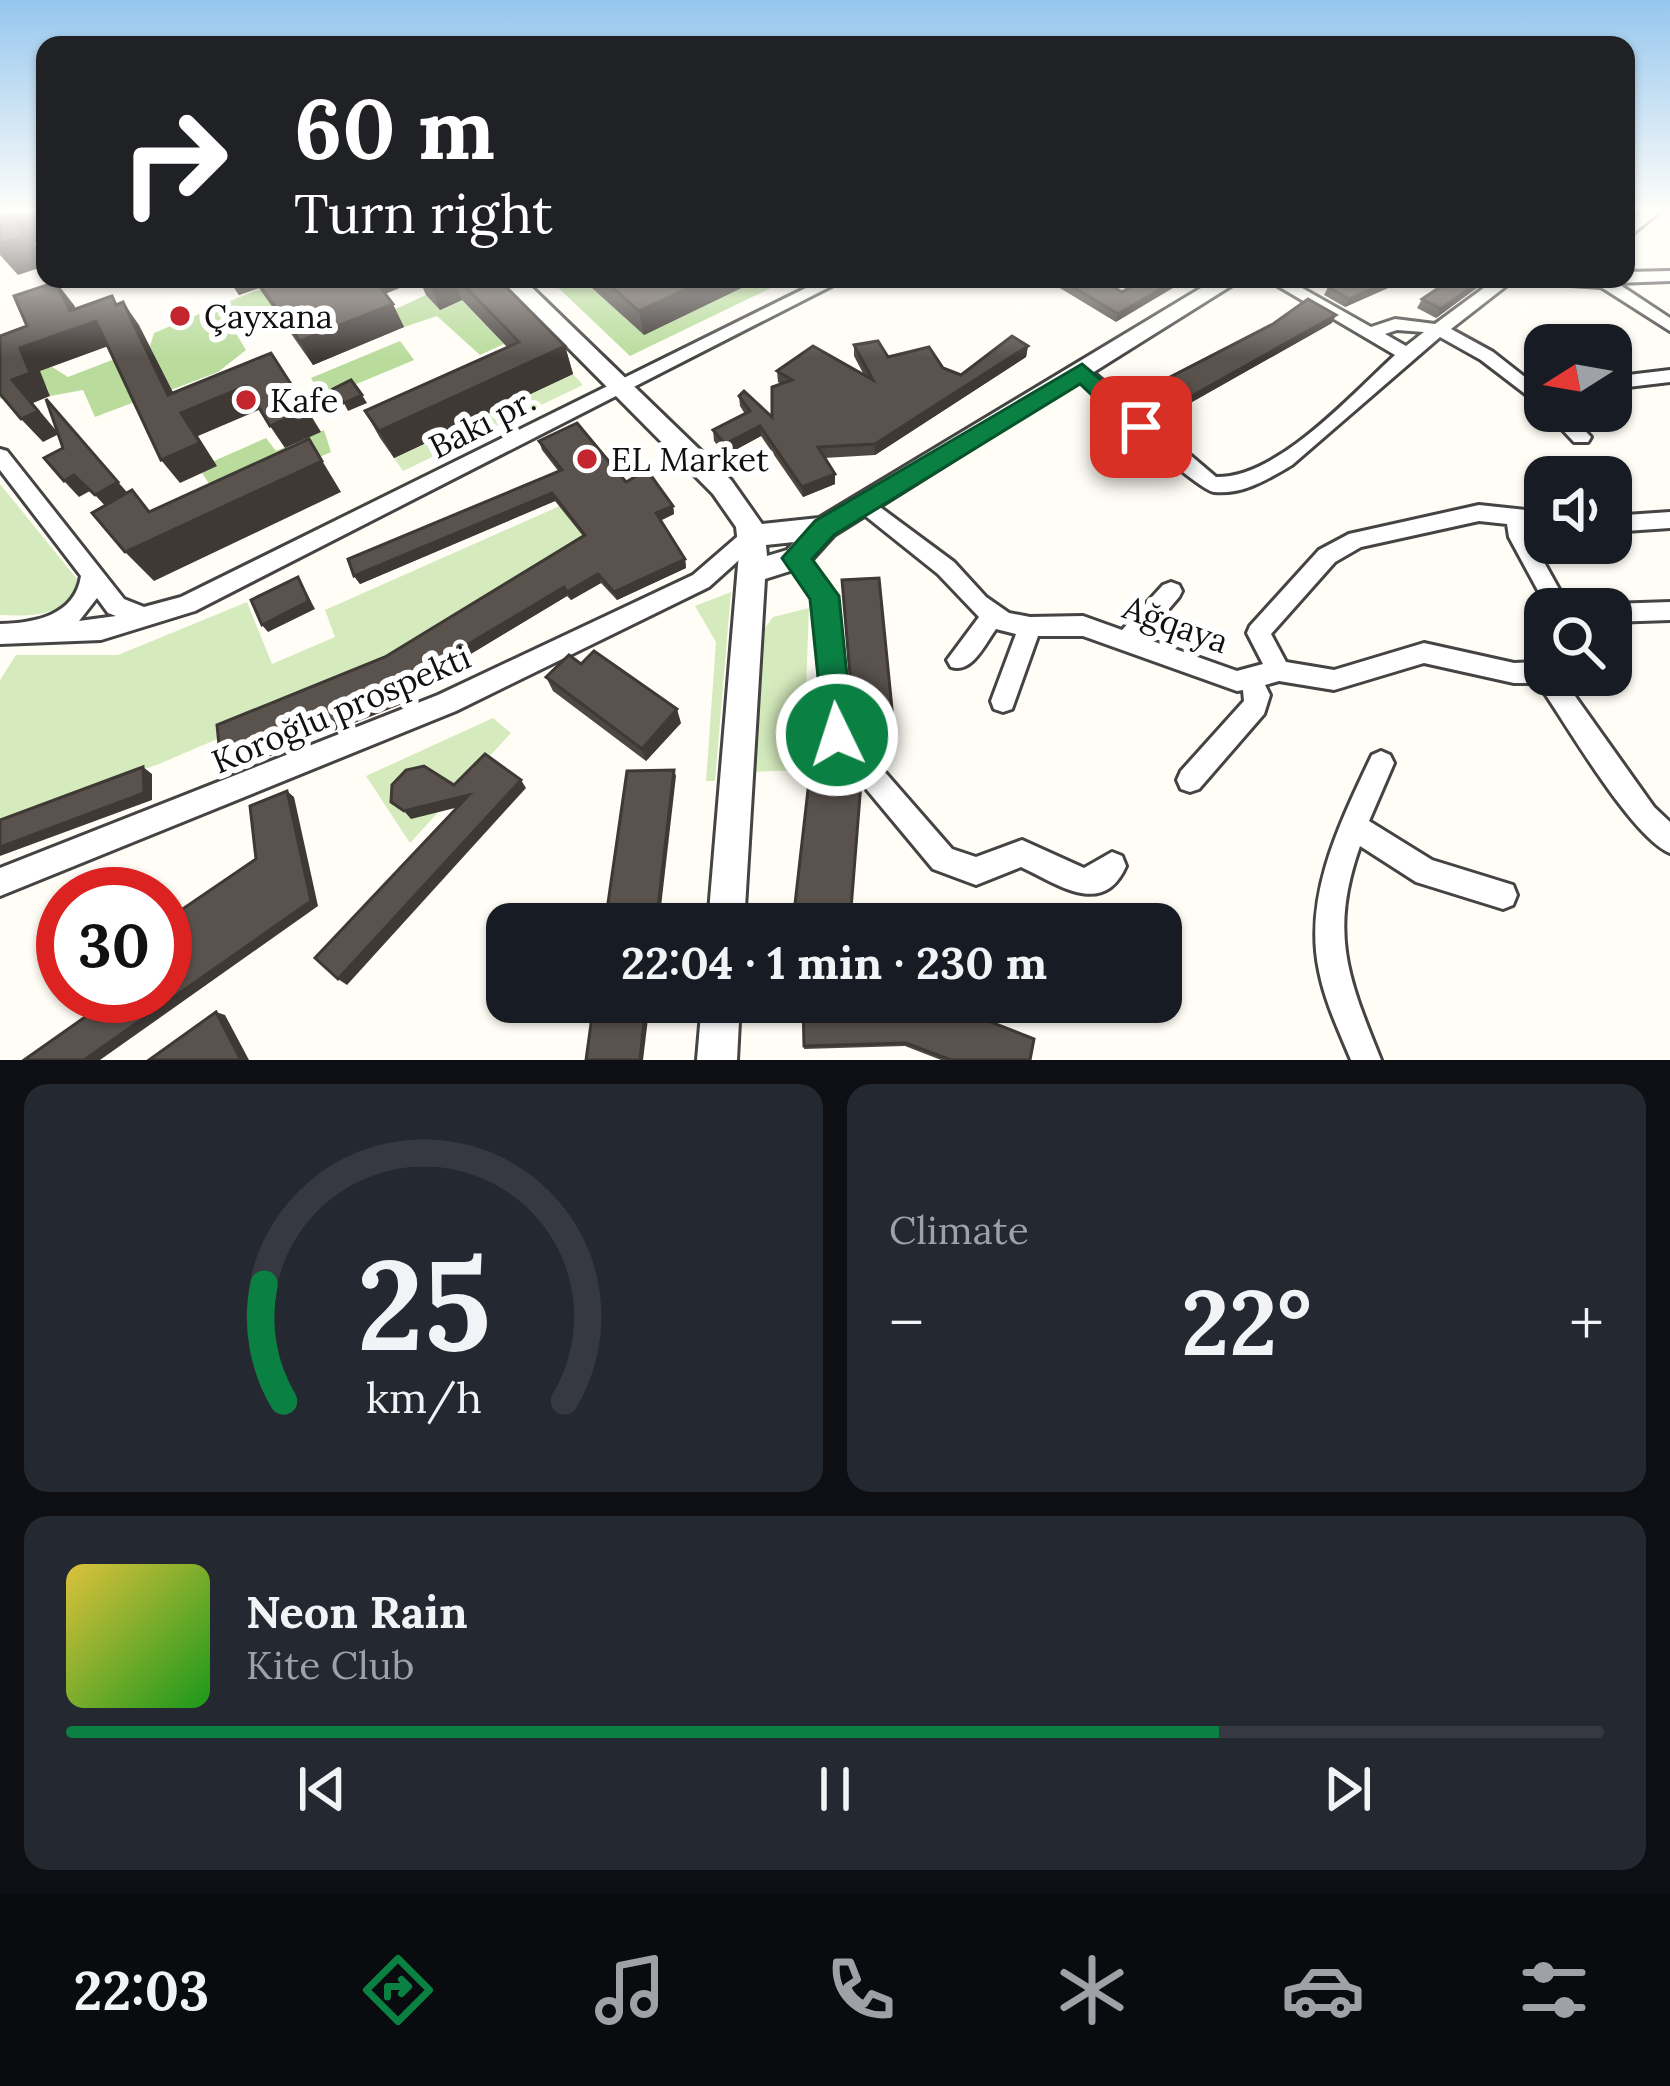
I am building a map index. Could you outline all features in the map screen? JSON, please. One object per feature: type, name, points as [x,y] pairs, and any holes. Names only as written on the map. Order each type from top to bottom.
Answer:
[{"type":"street","points":[[1635,277],[1670,276]]},
{"type":"street","points":[[521,288],[722,487],[752,536],[728,903]]},
{"type":"street","name":"Bakı pr.","points":[[12,634],[74,633],[153,618],[819,288]]},
{"type":"street","points":[[701,581],[796,558],[824,528],[1217,288]]},
{"type":"street","points":[[1291,288],[1407,354]]},
{"type":"street","points":[[1082,372],[1176,456],[1211,484],[1226,488],[1251,480],[1332,425],[1407,354],[1489,288]]},
{"type":"street","points":[[1620,288],[1670,326]]},
{"type":"street","points":[[1373,332],[1392,322],[1416,321],[1441,331],[1524,388]]},
{"type":"street","points":[[1632,381],[1670,376]]},
{"type":"street","points":[[1577,432],[1582,437]]},
{"type":"street","points":[[2,461],[122,613],[153,618]]},
{"type":"street","name":"Ağqaya","points":[[865,504],[946,568],[993,616],[1030,627],[1083,626],[1237,681],[1279,671],[1258,633],[1341,546],[1479,513],[1524,519]]},
{"type":"street","points":[[1516,518],[1520,537],[1547,588]]},
{"type":"street","points":[[1632,523],[1670,520]]},
{"type":"street","points":[[701,581],[752,536],[824,528]]},
{"type":"street","points":[[796,558],[824,596],[837,735],[943,859],[976,872],[1022,853],[1083,882],[1096,881],[1112,866]]},
{"type":"street","points":[[12,634],[82,609],[92,589],[92,571]]},
{"type":"street","name":"Koroğlu prospekti","points":[[0,882],[447,703],[701,581]]},
{"type":"street","points":[[1129,639],[1171,591]]},
{"type":"street","points":[[1632,613],[1670,611]]},
{"type":"street","points":[[959,660],[993,616]]},
{"type":"street","points":[[1003,701],[1030,627]]},
{"type":"street","points":[[1279,671],[1334,680],[1424,653],[1524,674]]},
{"type":"street","points":[[1190,779],[1255,706],[1258,695],[1250,680]]},
{"type":"street","points":[[1561,696],[1645,816],[1670,840]]},
{"type":"street","points":[[1366,1060],[1330,952],[1330,923],[1353,826],[1381,763]]},
{"type":"street","points":[[1353,826],[1426,872],[1503,895]]},
{"type":"street","points":[[717,1060],[720,1023]]},
{"type":"green space","points":[[262,288],[315,288],[229,322],[246,350],[218,372],[171,390],[150,346],[154,333]]},
{"type":"green space","points":[[558,288],[592,288],[644,335],[741,288],[771,288],[630,356]]},
{"type":"green space","points":[[426,295],[440,310],[462,300],[504,344],[480,355],[437,316],[404,327],[391,311]]},
{"type":"green space","points":[[400,341],[414,360],[323,398],[311,378]]},
{"type":"green space","points":[[120,357],[140,400],[95,417],[83,390],[50,396],[47,387],[0,399],[0,374],[52,367],[68,377]]},
{"type":"green space","points":[[573,374],[583,385],[403,471],[394,458]]},
{"type":"green space","points":[[324,430],[331,452],[236,493],[212,488],[202,473],[214,461],[266,438],[276,451]]},
{"type":"green space","points":[[0,484],[77,579],[75,597],[48,612],[0,615]]},
{"type":"green space","points":[[562,505],[588,543],[391,665],[159,764],[0,819],[0,680],[16,655],[118,655],[247,602],[272,664],[335,637],[325,610]]},
{"type":"green space","points":[[731,592],[715,781],[706,781],[716,642],[695,606]]},
{"type":"green space","points":[[809,608],[803,770],[752,772],[759,636],[773,617]]},
{"type":"green space","points":[[493,718],[511,733],[410,843],[366,776]]},
{"type":"building","points":[[38,288],[59,288],[70,311],[112,296],[116,305],[123,302],[168,395],[271,353],[307,409],[270,426],[246,386],[181,413],[200,443],[161,460],[96,321],[20,348],[30,373],[12,380],[38,411],[21,419],[0,394],[0,336],[27,326],[14,296]]},
{"type":"building","points":[[262,288],[381,288],[393,304],[300,341]]},
{"type":"building","points":[[467,288],[507,288],[565,346],[379,431],[365,411],[519,342]]},
{"type":"building","points":[[613,288],[688,288],[639,311]]},
{"type":"building","points":[[1075,288],[1122,292],[1163,288],[1118,314]]},
{"type":"building","points":[[1330,288],[1374,288],[1349,299]]},
{"type":"building","points":[[1438,288],[1470,288],[1441,309],[1422,299]]},
{"type":"building","points":[[1308,299],[1336,315],[1172,407],[1147,389],[1273,324]]},
{"type":"building","points":[[1012,336],[1028,346],[875,444],[818,447],[835,474],[802,487],[760,426],[725,444],[713,430],[750,411],[739,396],[744,391],[772,417],[772,387],[792,380],[777,371],[813,346],[873,380],[854,345],[878,341],[888,357],[929,347],[943,368],[961,375]]},
{"type":"building","points":[[351,380],[362,395],[344,403],[333,389]]},
{"type":"building","points":[[46,399],[118,482],[95,495],[74,475],[64,481],[44,458],[63,448]]},
{"type":"building","points":[[577,423],[626,482],[647,470],[673,506],[656,513],[685,559],[614,592],[598,574],[567,592],[564,587],[410,679],[412,691],[221,765],[217,725],[385,657],[585,535],[552,493],[354,576],[348,559],[562,470],[539,441]]},
{"type":"building","points":[[309,439],[322,461],[125,552],[92,513],[132,490],[149,512]]},
{"type":"building","points":[[298,577],[309,601],[262,625],[251,600]]},
{"type":"building","points":[[879,578],[895,739],[869,740],[854,722],[842,580]]},
{"type":"building","points":[[594,651],[677,709],[642,749],[546,677],[569,655],[581,664]]},
{"type":"building","points":[[485,754],[521,780],[338,979],[315,958],[469,795],[404,811],[391,802],[392,785],[406,770],[424,766],[454,785]]},
{"type":"building","points":[[143,767],[144,793],[0,847],[0,820]]},
{"type":"building","points":[[674,770],[658,903],[608,903],[627,771]]},
{"type":"building","points":[[810,772],[856,776],[861,783],[851,903],[795,903]]},
{"type":"building","points":[[287,791],[311,901],[192,984],[192,903],[256,859],[250,806]]},
{"type":"building","points":[[216,1012],[241,1060],[149,1060]]},
{"type":"building","points":[[77,1023],[137,1023],[84,1060],[24,1060]]},
{"type":"building","points":[[591,1023],[644,1023],[640,1060],[586,1060]]},
{"type":"building","points":[[803,1023],[993,1023],[1034,1039],[1030,1060],[951,1060],[906,1043],[804,1046]]},
{"type":"place","name":"Çayxana","points":[[180,316]]},
{"type":"place","name":"Kafe","points":[[246,400]]},
{"type":"place","name":"EL Market","points":[[587,459]]},
{"type":"route","points":[[837,735],[824,596],[818,581],[796,558],[824,528],[1082,372],[1141,427]]}]
